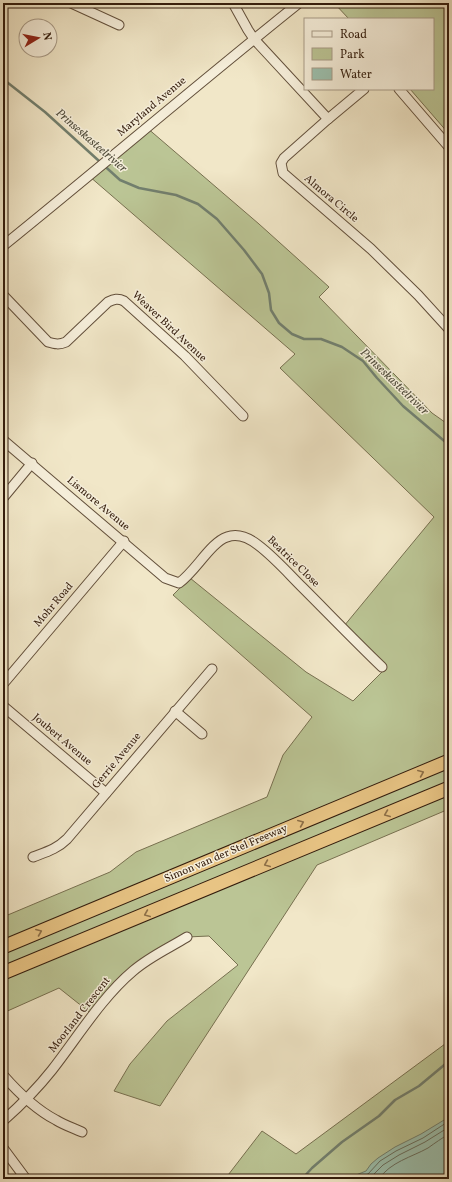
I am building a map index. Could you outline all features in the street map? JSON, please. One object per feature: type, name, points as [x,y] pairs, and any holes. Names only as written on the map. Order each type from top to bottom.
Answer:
[{"type":"highway","name":"Simon van der Stel Freeway","points":[[3,946],[449,761]]},
{"type":"highway","points":[[3,973],[449,788]]},
{"type":"street","points":[[71,3],[119,25]]},
{"type":"street","points":[[233,3],[254,39],[328,119]]},
{"type":"street","name":"Maryland Avenue","points":[[3,246],[146,127],[299,3]]},
{"type":"street","name":"Almora Circle","points":[[363,90],[284,158],[281,163],[283,173],[372,250],[449,328]]},
{"type":"street","points":[[400,90],[449,147]]},
{"type":"street","name":"Weaver Bird Avenue","points":[[3,295],[48,342],[54,344],[66,342],[108,302],[113,299],[120,299],[124,301],[185,356],[243,416]]},
{"type":"street","name":"Lismore Avenue","points":[[3,440],[124,541],[165,578],[179,583]]},
{"type":"street","points":[[3,498],[32,463]]},
{"type":"street","name":"Beatrice Close","points":[[179,583],[187,577],[222,539],[234,536],[245,537],[258,544],[382,667]]},
{"type":"street","name":"Mohr Road","points":[[3,684],[124,541]]},
{"type":"street","name":"Gerrie Avenue","points":[[33,857],[60,846],[212,669]]},
{"type":"street","name":"Joubert Avenue","points":[[3,706],[106,793]]},
{"type":"street","points":[[175,711],[202,734]]},
{"type":"street","name":"Moorland Crescent","points":[[3,1120],[28,1099],[51,1072],[117,986],[133,970],[187,937]]},
{"type":"street","points":[[3,1075],[28,1099],[55,1120],[82,1132]]},
{"type":"street","points":[[3,1148],[26,1179]]},
{"type":"green space","points":[[334,3],[449,3],[449,134],[411,90],[434,90],[434,18],[348,18]]},
{"type":"green space","points":[[146,127],[259,224],[329,287],[319,297],[432,413],[449,425],[449,809],[317,865],[160,1106],[114,1091],[130,1064],[167,1021],[238,965],[209,936],[187,937],[133,970],[93,1015],[59,988],[3,1013],[3,917],[110,872],[136,852],[267,797],[283,755],[312,717],[173,595],[190,578],[306,672],[353,701],[387,667],[344,626],[434,517],[280,368],[295,354],[89,176]]},
{"type":"green space","points":[[449,1041],[449,1179],[225,1179],[262,1131],[296,1154]]},
{"type":"water","points":[[449,1117],[449,1179],[351,1179],[351,1177],[366,1171],[378,1158],[395,1147],[421,1134]]},
{"type":"waterway","name":"Prinseskasteelrivier","points":[[3,79],[45,112],[120,180],[139,188],[176,195],[198,204],[217,219],[244,250],[262,274],[269,293],[271,310],[279,323],[292,334],[304,339],[321,339],[342,347],[363,361],[403,406],[449,445]]},
{"type":"waterway","points":[[302,1179],[312,1168],[342,1142],[379,1116],[395,1100],[419,1086],[449,1061]]}]
